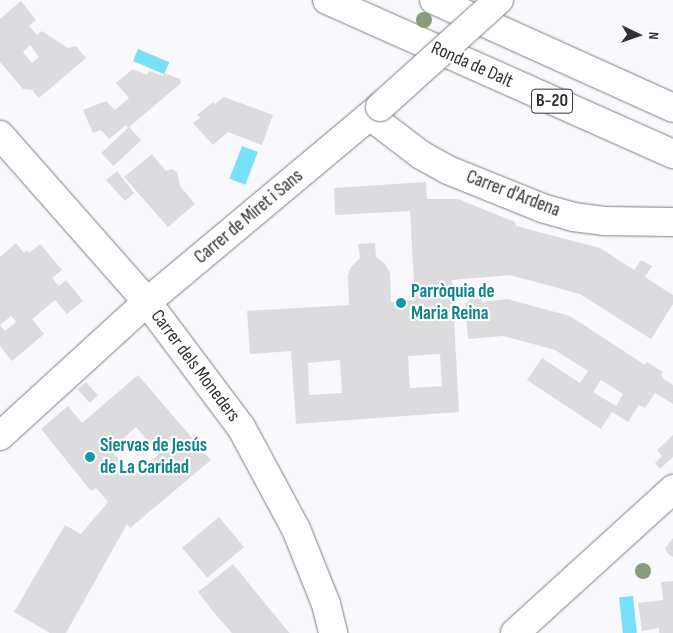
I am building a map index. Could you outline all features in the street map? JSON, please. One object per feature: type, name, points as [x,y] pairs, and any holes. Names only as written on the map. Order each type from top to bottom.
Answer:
[{"type":"main road","name":"Ronda de Dalt","points":[[327,0],[673,154]]},
{"type":"main road","name":"B-20","points":[[434,0],[673,108]]},
{"type":"main road","name":"Carrer de Miret i Sans","points":[[0,436],[147,302],[375,111],[499,0]]},
{"type":"main road","name":"Carrer d'Ardena","points":[[375,111],[396,137],[428,159],[448,170],[542,208],[604,221],[673,222]]},
{"type":"main road","name":"Carrer dels Moneders","points":[[0,135],[147,302],[241,427],[296,529],[326,604],[333,633]]},
{"type":"main road","points":[[515,633],[673,489]]},
{"type":"water","points":[[138,49],[169,62],[164,74],[133,61]]},
{"type":"water","points":[[242,146],[258,152],[245,185],[229,179]]},
{"type":"water","points":[[633,596],[637,633],[623,633],[619,597]]},
{"type":"building","points":[[21,1],[36,20],[29,26],[37,35],[42,31],[68,48],[76,46],[86,58],[39,98],[32,90],[23,89],[0,62],[0,19]],"holes":[[[30,45],[39,57],[32,63],[23,52]]]},
{"type":"building","points":[[133,69],[147,75],[149,71],[163,76],[164,73],[180,79],[181,83],[128,128],[126,125],[109,139],[101,130],[93,133],[83,110],[106,101],[115,110],[129,98],[116,83]]},
{"type":"building","points":[[224,97],[273,115],[262,145],[228,132],[213,145],[193,123],[200,118],[197,115],[213,102],[215,104]]},
{"type":"building","points":[[129,127],[141,140],[113,166],[101,153]]},
{"type":"building","points":[[152,154],[166,171],[172,169],[177,172],[180,186],[195,204],[168,227],[124,177]]},
{"type":"building","points":[[117,171],[134,193],[125,201],[106,180]]},
{"type":"building","name":"Parròquia de Maria Reina","points":[[426,182],[427,199],[458,199],[515,222],[516,226],[600,248],[634,270],[641,260],[652,266],[645,277],[673,295],[673,304],[651,339],[580,294],[510,275],[452,280],[459,412],[296,424],[291,351],[250,354],[247,311],[349,305],[348,275],[351,267],[360,258],[358,244],[375,243],[376,257],[385,264],[390,273],[391,302],[415,300],[410,211],[335,215],[334,188]],"holes":[[[440,354],[442,386],[410,388],[408,356]],[[340,360],[342,393],[309,395],[308,363]]]},
{"type":"building","points":[[16,243],[24,253],[27,250],[29,253],[40,244],[62,270],[52,278],[59,286],[66,280],[83,301],[67,314],[55,300],[32,319],[44,334],[12,361],[0,346],[0,325],[0,257]],"holes":[[[11,316],[16,322],[5,331],[0,325]]]},
{"type":"building","points":[[482,298],[482,302],[507,299],[570,316],[645,365],[647,362],[663,372],[661,375],[664,379],[673,385],[673,404],[655,393],[645,408],[639,405],[628,422],[612,412],[601,429],[527,380],[542,358],[580,383],[588,371],[555,350],[503,336],[468,339],[465,303],[469,302],[469,299]],"holes":[[[601,380],[623,394],[616,406],[593,392]]]},
{"type":"building","name":"Siervas de Jesús de La Caridad","points":[[138,375],[211,460],[130,528],[127,524],[66,633],[50,633],[14,612],[65,525],[81,534],[108,502],[96,488],[91,491],[41,429],[68,406],[82,423]],"holes":[[[136,427],[159,454],[133,476],[111,450]]]},
{"type":"building","points":[[86,382],[98,396],[90,403],[78,389]]},
{"type":"building","points":[[673,435],[673,457],[660,469],[655,463],[662,456],[657,450]]},
{"type":"building","points":[[219,517],[244,547],[207,578],[182,548]]},
{"type":"building","points":[[673,538],[673,557],[668,554],[665,548]]},
{"type":"building","points":[[233,564],[290,633],[232,633],[211,609],[198,592]]},
{"type":"building","points":[[673,581],[673,633],[659,633],[659,628],[642,631],[638,603],[663,600],[661,582]]},
{"type":"place","name":"Parròquia de Maria Reina","points":[[401,303]]},
{"type":"place","name":"Siervas de Jesús de La Caridad","points":[[90,457]]}]
